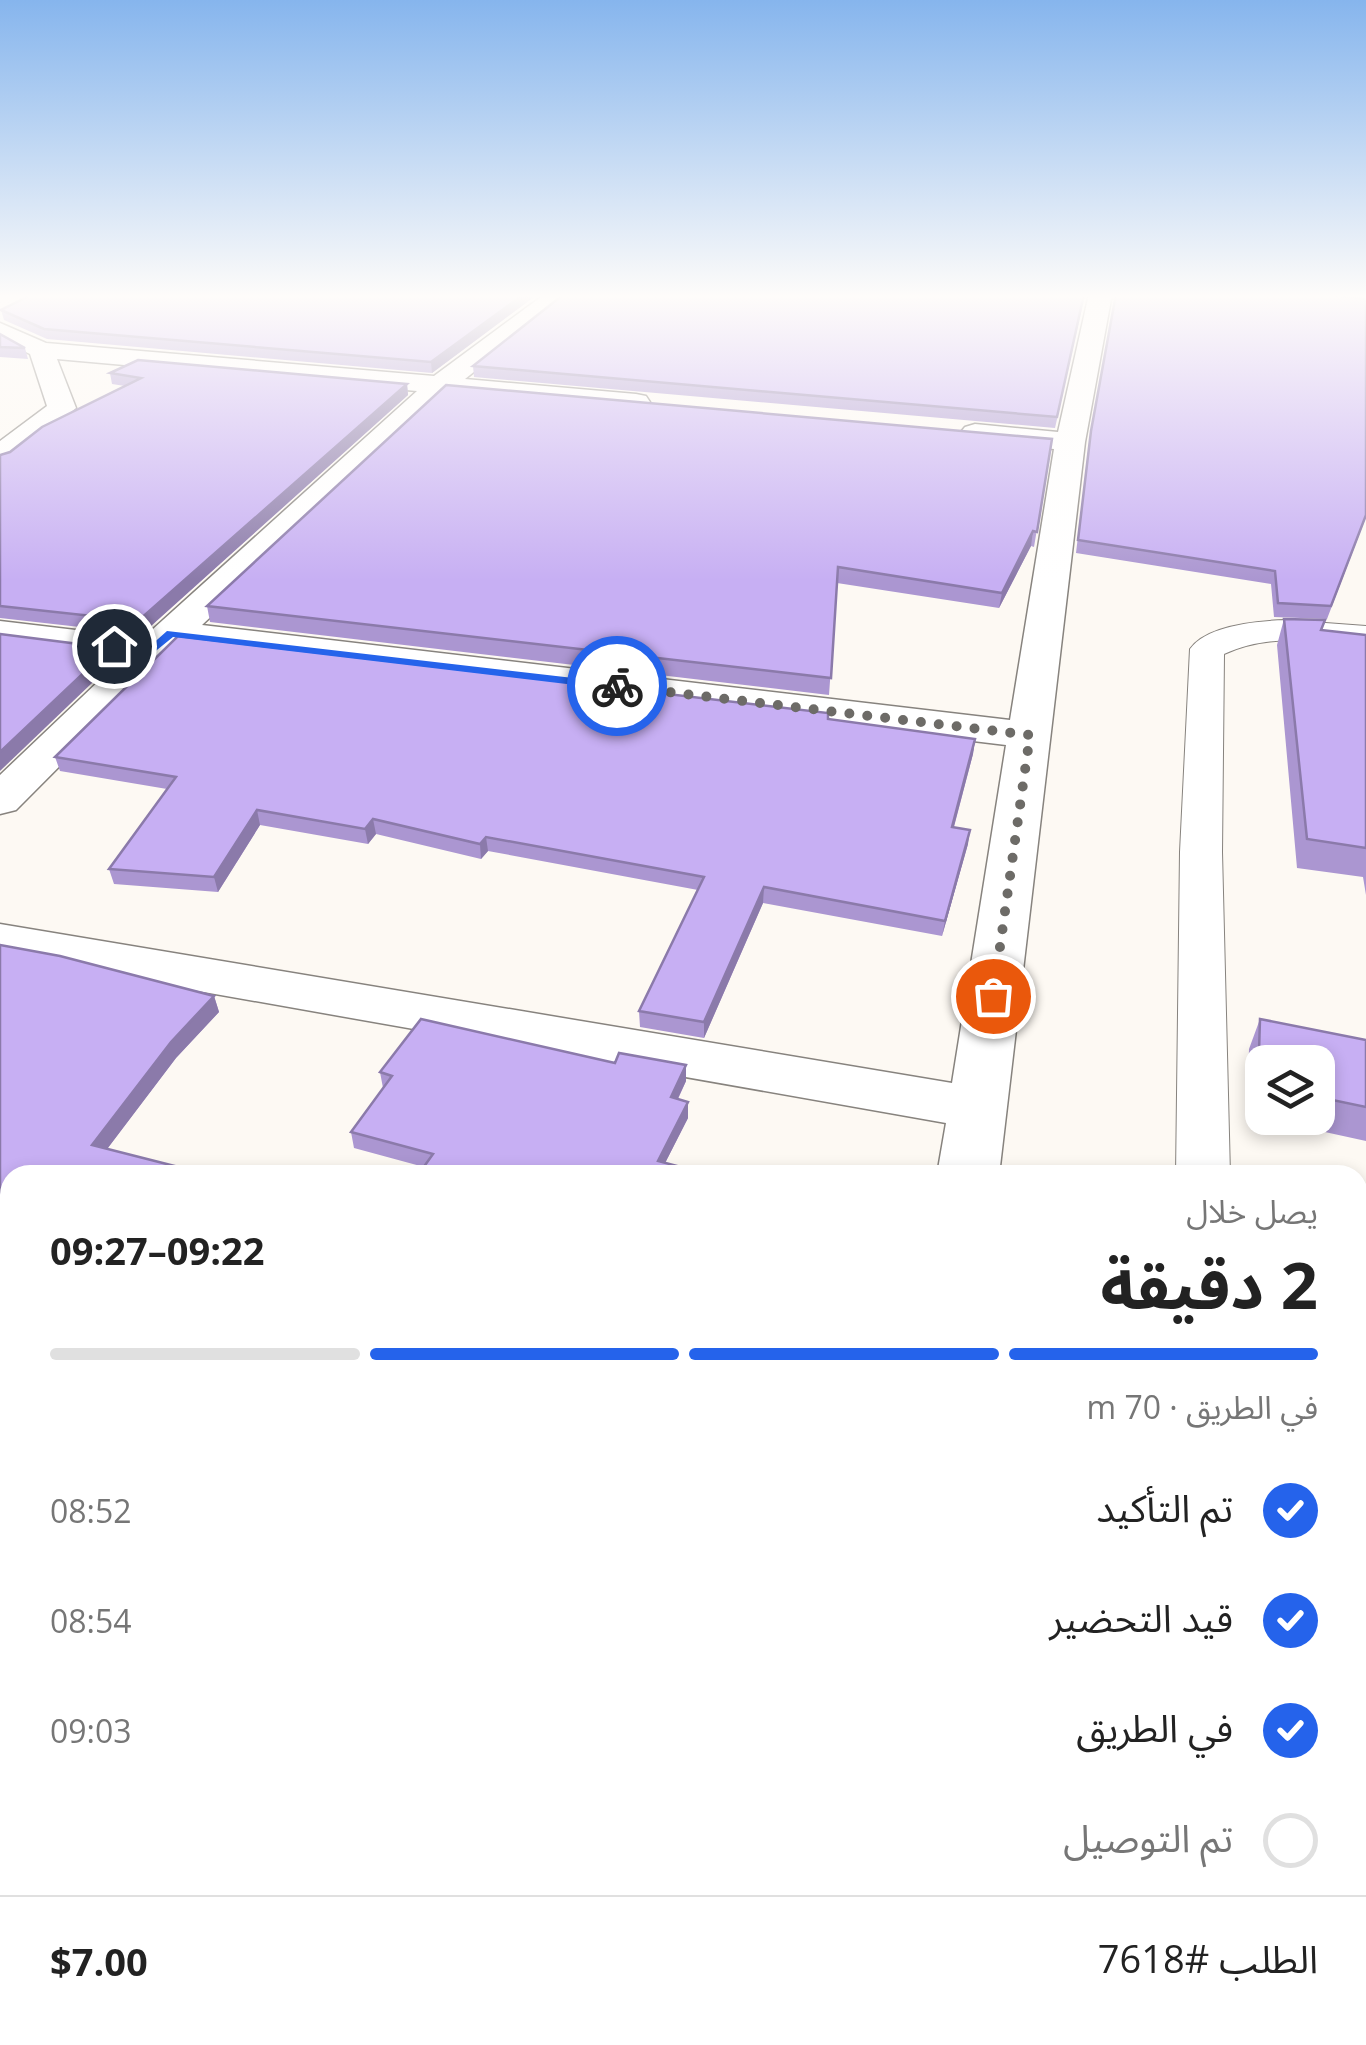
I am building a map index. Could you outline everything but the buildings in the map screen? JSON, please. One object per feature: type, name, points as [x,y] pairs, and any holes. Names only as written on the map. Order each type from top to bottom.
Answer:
[{"type":"street","points":[[0,455],[62,408],[55,389]]},
{"type":"street","points":[[0,800],[161,642],[435,389]]},
{"type":"street","points":[[500,389],[657,404]]},
{"type":"street","points":[[969,1165],[1070,442],[1081,389]]},
{"type":"street","points":[[952,431],[1070,442]]},
{"type":"street","points":[[0,632],[161,642],[1030,735]]},
{"type":"street","points":[[0,940],[977,1108]]},
{"type":"lane","points":[[1203,1165],[1200,852],[1207,649],[1238,633],[1271,627],[1366,636]]},
{"type":"way so far","points":[[617,686],[1030,735],[993,996]]},
{"type":"route","points":[[114,646],[152,651],[171,633],[617,686]]}]
